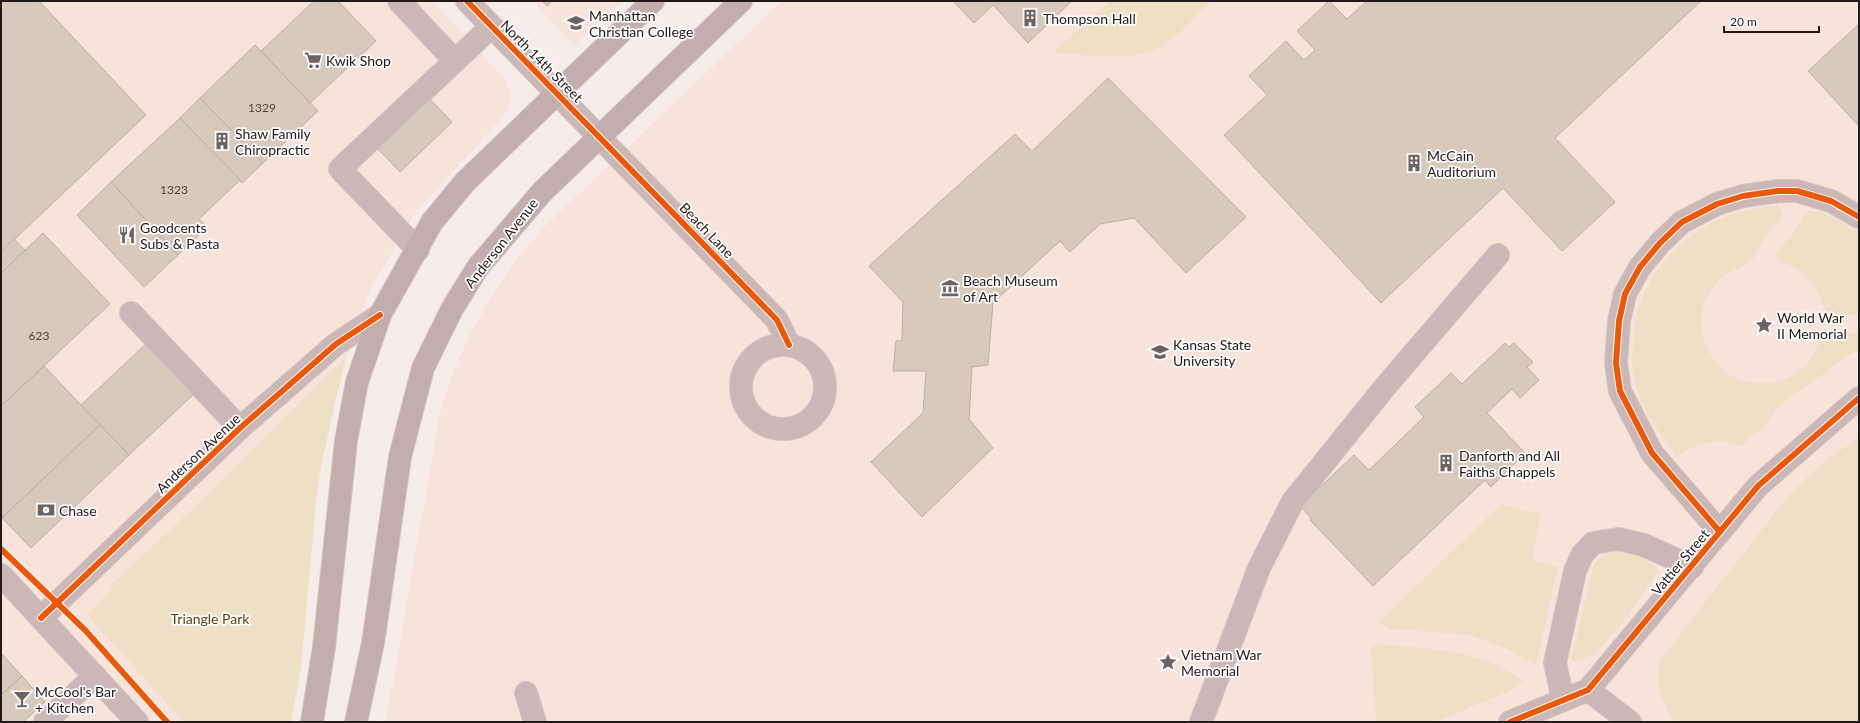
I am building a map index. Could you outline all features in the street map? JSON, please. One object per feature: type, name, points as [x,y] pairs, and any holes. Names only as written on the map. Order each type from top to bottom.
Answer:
[{"type":"main road","name":"Anderson Avenue","points":[[312,722],[324,647],[346,441],[357,382],[380,315],[418,250],[432,222],[465,182],[653,1]]},
{"type":"main road","name":"Anderson Avenue","points":[[356,722],[373,643],[400,457],[423,368],[452,309],[478,267],[542,192],[741,1]]},
{"type":"street","points":[[399,1],[455,61]]},
{"type":"street","name":"North 14th Street","points":[[467,1],[600,137]]},
{"type":"street","points":[[418,250],[340,169],[491,27]]},
{"type":"street","name":"Beach Lane","points":[[600,137],[777,320],[789,345]]},
{"type":"street","points":[[1720,532],[1652,453],[1620,391],[1616,363],[1619,321],[1625,294],[1640,267],[1660,243],[1682,222],[1717,204],[1736,198],[1778,191],[1797,191],[1831,201],[1859,217]]},
{"type":"street","points":[[1201,722],[1259,568],[1293,501],[1385,387],[1498,255]]},
{"type":"street","points":[[131,313],[240,428]]},
{"type":"street","name":"Anderson Avenue","points":[[41,618],[240,428],[336,344],[380,315]]},
{"type":"street","name":"Vattier Street","points":[[1510,722],[1588,690],[1758,486],[1859,398]]},
{"type":"street","points":[[1564,700],[1555,663],[1575,571],[1582,555],[1593,543],[1618,539],[1644,545],[1692,567]]},
{"type":"street","points":[[1,575],[137,722]]},
{"type":"street","points":[[45,722],[95,676]]},
{"type":"street","points":[[1588,690],[1630,722]]},
{"type":"street","points":[[526,693],[535,722]]},
{"type":"shaded area","points":[[1,1],[432,1],[505,79],[512,98],[506,113],[416,212],[369,291],[348,354],[332,415],[314,501],[290,722],[1,722]]},
{"type":"shaded area","name":"Manhattan Christian College","points":[[533,1],[622,1],[574,45]]},
{"type":"shaded area","name":"Kansas State University","points":[[782,1],[1859,1],[1859,722],[386,722],[440,413],[454,369],[470,335],[491,297],[513,264],[545,226]]},
{"type":"green space","points":[[1110,1],[1211,1],[1175,37],[1161,47],[1150,52],[1137,55],[1108,57],[1053,52]]},
{"type":"green space","points":[[1776,206],[1783,213],[1761,243],[1752,260],[1747,265],[1725,275],[1715,285],[1708,296],[1703,308],[1702,320],[1706,346],[1712,357],[1721,368],[1730,375],[1740,380],[1762,383],[1785,379],[1795,374],[1808,363],[1822,338],[1831,331],[1846,334],[1859,332],[1859,351],[1850,354],[1775,409],[1768,423],[1741,446],[1724,442],[1708,442],[1692,448],[1677,457],[1650,418],[1636,386],[1632,362],[1637,313],[1647,288],[1660,266],[1678,246],[1699,230],[1723,218],[1749,210]]},
{"type":"green space","points":[[1811,210],[1823,213],[1859,232],[1859,314],[1831,314],[1826,310],[1818,291],[1808,278],[1794,268],[1777,260],[1776,252],[1792,235],[1804,214]]},
{"type":"green space","name":"Triangle Park","points":[[345,358],[321,466],[316,502],[301,669],[291,722],[184,722],[87,615],[112,588],[109,587],[205,497]]},
{"type":"green space","points":[[1859,438],[1859,722],[1674,722],[1665,706],[1660,692],[1658,678],[1660,660],[1788,496],[1823,462]]},
{"type":"green space","points":[[1501,504],[1540,514],[1532,560],[1558,567],[1536,665],[1509,650],[1470,635],[1391,629],[1379,624],[1383,618]]},
{"type":"green space","points":[[1619,549],[1640,556],[1650,562],[1658,571],[1622,624],[1594,655],[1577,661],[1571,660],[1593,568],[1603,554]]},
{"type":"green space","points":[[1374,644],[1432,649],[1471,656],[1490,662],[1507,670],[1523,681],[1514,689],[1436,722],[1376,722],[1371,651]]},
{"type":"building","points":[[3,1],[39,1],[146,115],[1,252],[1,3]]},
{"type":"building","name":"Kwik Shop","points":[[314,1],[338,1],[376,41],[310,103],[261,51]]},
{"type":"building","points":[[542,1],[552,1],[547,6]]},
{"type":"building","name":"Thompson Hall","points":[[953,1],[1072,1],[1028,43],[993,5],[974,23]]},
{"type":"building","name":"McCain Auditorium","points":[[1329,1],[1347,19],[1367,1],[1701,1],[1555,138],[1615,202],[1562,251],[1503,188],[1381,303],[1224,135],[1267,95],[1249,76],[1286,41],[1304,60],[1315,50],[1297,31]]},
{"type":"building","points":[[1859,24],[1859,126],[1808,71]]},
{"type":"building","points":[[255,45],[318,111],[263,163],[200,98]]},
{"type":"building","name":"Beach Museum of Art","points":[[1108,78],[1246,217],[1186,273],[1134,218],[1100,224],[1070,252],[1060,241],[993,303],[988,365],[972,367],[969,419],[993,448],[922,517],[871,462],[923,413],[926,371],[893,371],[896,341],[902,341],[903,302],[869,266],[1015,134],[1032,151]]},
{"type":"building","points":[[427,96],[452,122],[400,172],[375,146]]},
{"type":"building","name":"Shaw Family Chiropractic","points":[[200,98],[263,163],[242,183],[180,118]]},
{"type":"building","points":[[180,118],[240,180],[199,219],[207,227],[178,255],[111,182]]},
{"type":"building","name":"Goodcents Subs & Pasta","points":[[111,182],[178,255],[144,287],[77,215]]},
{"type":"building","points":[[43,233],[110,304],[1,406],[1,273]]},
{"type":"building","points":[[14,239],[25,250],[1,273],[1,252]]},
{"type":"building","points":[[148,342],[196,392],[129,455],[81,405]]},
{"type":"building","name":"Danforth and All Faiths Chappels","points":[[1505,343],[1509,347],[1514,343],[1533,362],[1527,367],[1539,380],[1520,398],[1512,389],[1487,413],[1525,453],[1491,487],[1485,480],[1373,586],[1310,520],[1311,518],[1300,506],[1354,455],[1369,470],[1424,417],[1415,407],[1451,373],[1462,384]]},
{"type":"building","points":[[44,366],[100,425],[2,518],[1,406]]},
{"type":"building","points":[[100,425],[129,455],[31,548],[2,518]]},
{"type":"building","points":[[1,653],[22,676],[1,695]]},
{"type":"building","name":"McCool's Bar + Kitchen","points":[[22,676],[45,702],[23,722],[1,722],[1,695]]},
{"type":"cycle path","points":[[467,1],[777,320],[789,345]]},
{"type":"cycle path","points":[[1720,532],[1652,453],[1620,391],[1616,363],[1619,321],[1625,294],[1640,267],[1660,243],[1682,222],[1717,204],[1743,196],[1778,191],[1797,191],[1831,201],[1859,217]]},
{"type":"cycle path","points":[[41,618],[240,428],[336,344],[380,315]]},
{"type":"cycle path","points":[[1510,722],[1588,690],[1758,486],[1859,398]]},
{"type":"cycle path","points":[[1,549],[85,630],[167,722]]},
{"type":"place","name":"Thompson Hall","points":[[1030,18]]},
{"type":"place","name":"Manhattan Christian College","points":[[576,23]]},
{"type":"place","name":"Kwik Shop","points":[[313,60]]},
{"type":"place","name":"Shaw Family Chiropractic","points":[[222,141]]},
{"type":"place","name":"McCain Auditorium","points":[[1414,163]]},
{"type":"place","name":"Goodcents Subs & Pasta","points":[[127,235]]},
{"type":"place","name":"Beach Museum of Art","points":[[950,288]]},
{"type":"place","name":"World War II Memorial","points":[[1764,325]]},
{"type":"place","name":"Kansas State University","points":[[1160,352]]},
{"type":"place","name":"Danforth and All Faiths Chappels","points":[[1446,463]]},
{"type":"place","name":"Chase","points":[[46,510]]},
{"type":"place","name":"Vietnam War Memorial","points":[[1168,662]]},
{"type":"place","name":"McCool's Bar + Kitchen","points":[[22,699]]}]
